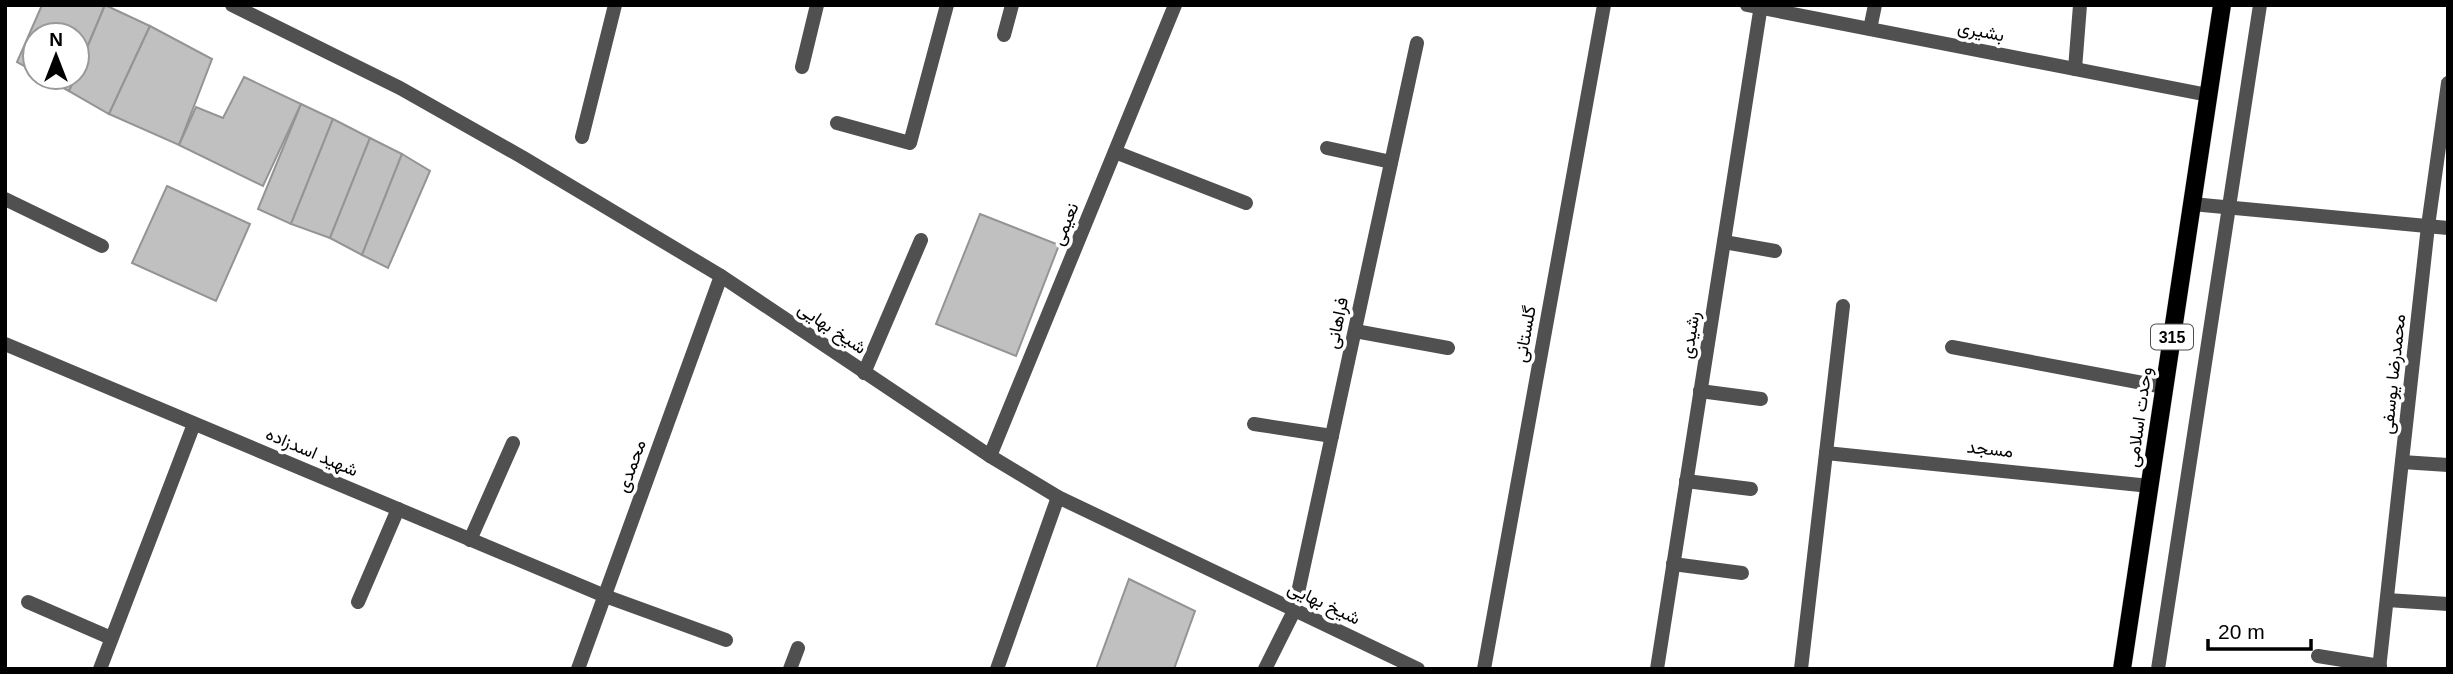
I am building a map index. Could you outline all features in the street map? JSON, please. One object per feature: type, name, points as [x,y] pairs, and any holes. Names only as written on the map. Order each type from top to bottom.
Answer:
[{"type":"main road","name":"وحدت اسلامی","points":[[2122,669],[2222,5]]},
{"type":"street","name":"شیخ بهایی","points":[[232,5],[400,88],[720,276],[989,456],[1058,497],[1418,669]]},
{"type":"street","points":[[582,137],[615,5]]},
{"type":"street","points":[[802,67],[817,5]]},
{"type":"street","points":[[837,123],[910,143],[947,5]]},
{"type":"street","points":[[1004,34],[1012,5]]},
{"type":"street","name":"نعیمی","points":[[989,456],[1175,5]]},
{"type":"street","name":"گلستانی","points":[[1484,669],[1604,5]]},
{"type":"street","points":[[1870,29],[1875,5]]},
{"type":"street","points":[[2075,69],[2080,5]]},
{"type":"street","points":[[2158,669],[2260,5]]},
{"type":"street","name":"بشیری","points":[[1756,6],[2208,95]]},
{"type":"street","name":"رشیدی","points":[[1657,669],[1724,242],[1756,6]]},
{"type":"street","name":"فراهانی","points":[[1265,669],[1294,611],[1417,43]]},
{"type":"street","name":"محمدرضا یوسفی","points":[[2380,667],[2428,226],[2447,85]]},
{"type":"street","points":[[1327,148],[1391,162]]},
{"type":"street","points":[[1115,152],[1246,203]]},
{"type":"street","points":[[5,199],[102,246]]},
{"type":"street","points":[[2192,204],[2448,228]]},
{"type":"street","points":[[864,373],[921,240]]},
{"type":"street","points":[[1724,242],[1775,251]]},
{"type":"street","name":"محمدی","points":[[578,669],[720,276]]},
{"type":"street","points":[[1801,669],[1843,306]]},
{"type":"street","points":[[1355,331],[1448,348]]},
{"type":"street","name":"شهید اسدزاده","points":[[5,344],[605,596],[726,640]]},
{"type":"street","points":[[1952,347],[2164,387]]},
{"type":"street","points":[[1700,391],[1761,399]]},
{"type":"street","points":[[100,669],[194,424]]},
{"type":"street","points":[[1254,424],[1332,436]]},
{"type":"street","points":[[470,540],[513,443]]},
{"type":"street","name":"مسجد","points":[[1826,453],[2150,486]]},
{"type":"street","points":[[2402,462],[2448,465]]},
{"type":"street","points":[[1686,481],[1751,489]]},
{"type":"street","points":[[997,669],[1058,497]]},
{"type":"street","points":[[358,602],[398,509]]},
{"type":"street","points":[[1673,564],[1742,573]]},
{"type":"street","points":[[2387,600],[2448,604]]},
{"type":"street","points":[[27,602],[111,638]]},
{"type":"street","points":[[790,669],[798,648]]},
{"type":"street","points":[[2318,656],[2380,667]]},
{"type":"building","points":[[42,5],[105,5],[91,38],[91,21],[35,21]]},
{"type":"building","points":[[105,5],[150,26],[109,114],[69,91],[91,91],[91,38]]},
{"type":"building","points":[[150,26],[212,59],[179,145],[109,114]]},
{"type":"building","points":[[244,77],[301,104],[263,186],[179,145],[196,107],[223,118]]},
{"type":"building","points":[[301,104],[333,119],[291,224],[258,209]]},
{"type":"building","points":[[333,119],[370,138],[330,238],[291,224]]},
{"type":"building","points":[[370,138],[402,154],[362,255],[330,238]]},
{"type":"building","points":[[402,154],[430,171],[388,268],[362,255]]},
{"type":"building","points":[[167,186],[250,224],[216,301],[132,263]]},
{"type":"building","points":[[980,214],[1059,245],[1016,356],[936,324]]},
{"type":"building","points":[[1129,579],[1195,611],[1174,669],[1096,669]]}]
